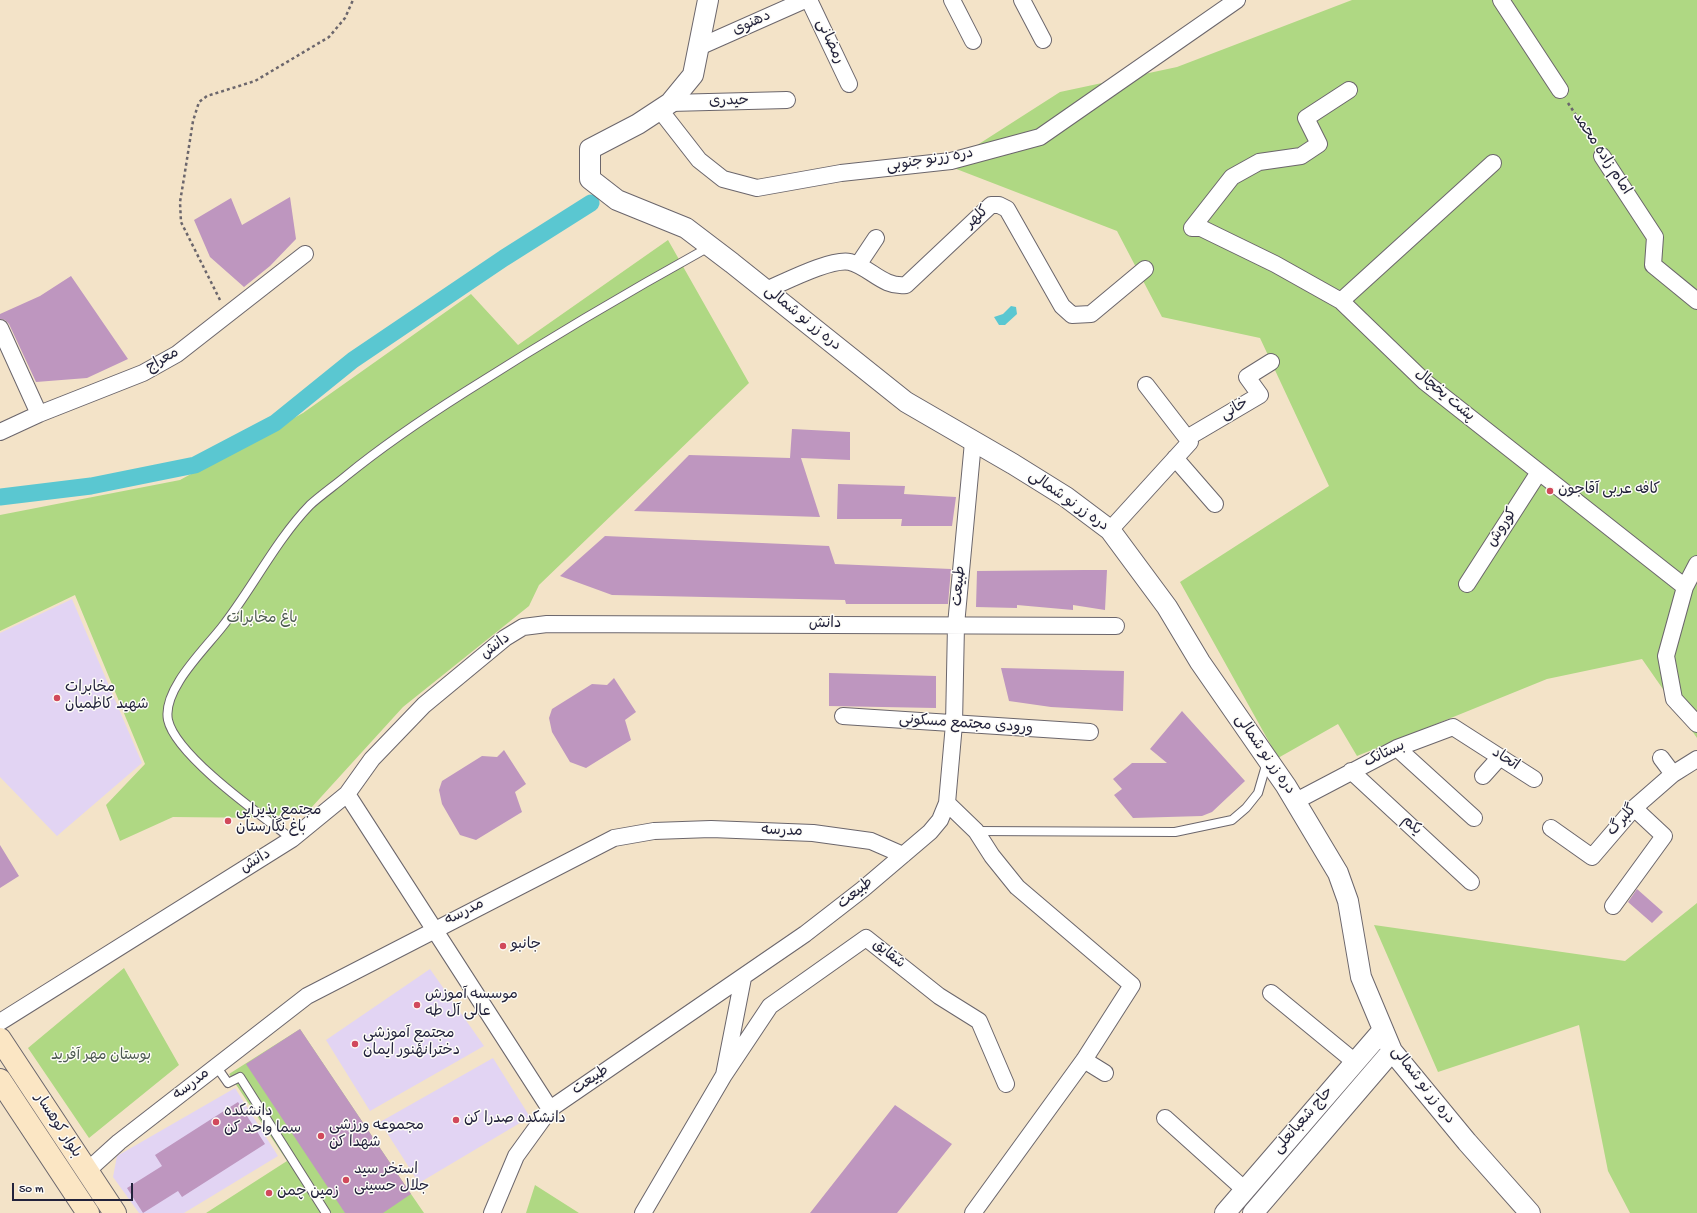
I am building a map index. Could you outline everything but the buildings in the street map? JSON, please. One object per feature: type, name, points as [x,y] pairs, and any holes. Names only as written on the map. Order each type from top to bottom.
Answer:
[{"type":"main road","name":"بلوار کوهسار","points":[[0,1039],[116,1213]]},
{"type":"main road","name":"بلوار کوهسار","points":[[0,1080],[88,1213]]},
{"type":"street","name":"دره زر نو شمالی","points":[[708,0],[693,75],[665,106],[638,124],[590,150],[590,179],[617,200],[686,228],[906,402],[1013,464],[1066,497],[1110,530],[1167,607],[1200,662],[1296,801],[1338,873],[1348,901],[1361,977],[1392,1051],[1467,1142],[1530,1213]]},
{"type":"street","name":"دهنوی","points":[[699,47],[805,0]]},
{"type":"street","name":"رمضانی","points":[[809,0],[849,84]]},
{"type":"street","points":[[952,0],[973,41]]},
{"type":"street","points":[[1022,0],[1043,40]]},
{"type":"street","name":"دره زرنو جنوبی","points":[[665,106],[699,160],[723,179],[757,188],[841,173],[951,161],[1040,137],[1238,0]]},
{"type":"street","points":[[1501,0],[1560,90]]},
{"type":"street","name":"پشت یخچال","points":[[1349,90],[1306,118],[1319,144],[1301,156],[1259,162],[1232,177],[1192,228],[1200,228],[1275,264],[1341,300],[1425,382],[1685,587]]},
{"type":"street","name":"حیدری","points":[[665,106],[787,100]]},
{"type":"street","name":"امام زاده محمد","points":[[1602,156],[1655,237],[1653,265],[1697,300]]},
{"type":"street","points":[[1341,300],[1493,163]]},
{"type":"street","name":"کلهر","points":[[766,290],[829,264],[849,262],[888,283],[897,286],[906,285],[991,205],[1000,205],[1007,209],[1062,306],[1072,315],[1091,314],[1145,269]]},
{"type":"street","points":[[858,266],[876,238]]},
{"type":"street","name":"معراج","points":[[0,432],[39,414],[143,373],[176,354],[305,254]]},
{"type":"street","points":[[0,328],[39,414]]},
{"type":"street","name":"خانی","points":[[1187,438],[1260,396],[1248,377],[1271,362]]},
{"type":"street","points":[[1110,530],[1190,442],[1146,385]]},
{"type":"street","name":"طبیعت","points":[[492,1213],[516,1156],[550,1109],[805,934],[863,889],[930,832],[940,820],[947,803],[954,724],[956,625],[973,442]]},
{"type":"street","points":[[1175,458],[1215,504]]},
{"type":"street","name":"کوروش","points":[[1467,584],[1539,472]]},
{"type":"street","points":[[1697,564],[1685,587],[1666,656],[1674,699],[1697,724]]},
{"type":"street","name":"دانش","points":[[0,1022],[292,839],[347,794],[372,759],[424,705],[505,638],[524,627],[547,624],[1116,626]]},
{"type":"street","name":"ورودی مجتمع مسکونی","points":[[843,716],[1090,732]]},
{"type":"street","name":"بستانک","points":[[1296,801],[1396,748],[1453,727],[1476,741]]},
{"type":"street","name":"اتحاد","points":[[1476,741],[1534,779]]},
{"type":"street","points":[[1396,748],[1474,818]]},
{"type":"street","points":[[1483,776],[1500,757]]},
{"type":"street","points":[[1661,758],[1673,774]]},
{"type":"street","name":"گلبرگ","points":[[1551,828],[1592,856],[1634,808],[1673,774],[1697,759]]},
{"type":"street","name":"یکم","points":[[1351,771],[1471,882]]},
{"type":"street","points":[[347,794],[550,1109]]},
{"type":"street","points":[[947,803],[976,831],[992,856],[1017,886],[1132,985],[1084,1060],[972,1213]]},
{"type":"street","points":[[1614,906],[1664,836],[1634,808]]},
{"type":"street","name":"مدرسه","points":[[87,1171],[119,1142],[307,996],[434,929],[614,838],[654,831],[711,829],[813,833],[871,841],[903,855]]},
{"type":"street","name":"شقایق","points":[[643,1213],[724,1075],[770,1006],[866,938],[939,996],[979,1021],[1006,1084]]},
{"type":"street","name":"شقایق","points":[[724,1075],[742,978]]},
{"type":"street","points":[[1271,993],[1355,1062]]},
{"type":"street","name":"حاج شعبانعلی","points":[[1226,1213],[1382,1030]]},
{"type":"street","name":"حاج شعبانعلی","points":[[1262,1210],[1392,1051]]},
{"type":"street","points":[[1084,1060],[1105,1073]]},
{"type":"street","points":[[1166,1118],[1245,1190]]},
{"type":"lane","points":[[292,839],[211,776],[174,733],[168,720],[168,713],[174,687],[243,600],[270,556],[310,505],[382,447],[420,420],[608,303],[710,246]]},
{"type":"lane","points":[[976,831],[1175,832],[1232,820],[1246,808],[1258,793],[1268,760]]},
{"type":"lane","points":[[216,1066],[228,1083],[240,1077],[326,1213]]},
{"type":"path","points":[[227,315],[181,222],[180,202],[193,121],[199,102],[207,96],[255,81],[330,37],[345,18],[352,0]]},
{"type":"path","name":"امام زاده محمد","points":[[1560,90],[1602,156]]},
{"type":"shaded area","name":"مخابرات شهید کاظمیان","points":[[72,599],[142,763],[57,836],[0,777],[0,633]]},
{"type":"shaded area","name":"موسسه آموزش عالی آل طه","points":[[430,969],[484,1046],[370,1111],[326,1040]]},
{"type":"shaded area","name":"دانشکده صدرا کن","points":[[493,1058],[530,1117],[419,1183],[380,1122]]},
{"type":"shaded area","name":"دانشکده سما واحد کن","points":[[235,1088],[278,1156],[184,1213],[139,1213],[113,1177],[117,1156]]},
{"type":"green space","points":[[1352,0],[1697,0],[1697,738],[1642,659],[1547,679],[1357,756],[1338,724],[1278,758],[1180,582],[1329,486],[1260,338],[1162,317],[1117,231],[946,165],[1060,92],[1177,67]]},
{"type":"green space","name":"باغ مخابرات","points":[[668,240],[749,383],[539,585],[529,606],[403,707],[311,808],[268,818],[173,817],[120,841],[106,805],[145,764],[75,595],[0,631],[0,515],[180,480],[303,413],[471,294],[518,345]]},
{"type":"green space","points":[[1697,903],[1697,1213],[1630,1213],[1608,1171],[1579,1025],[1438,1072],[1374,925],[1625,961]]},
{"type":"green space","name":"بوستان مهر آفرید","points":[[124,968],[179,1065],[89,1138],[28,1048]]},
{"type":"green space","name":"مجموعه ورزشی شهدا کن","points":[[300,1029],[424,1213],[206,1213],[287,1161],[229,1074]]},
{"type":"green space","points":[[535,1185],[579,1213],[526,1213]]},
{"type":"water","points":[[1011,306],[1016,307],[1017,314],[1005,325],[999,325],[994,317],[1003,314]]},
{"type":"waterway","points":[[0,497],[91,486],[195,465],[275,423],[353,360],[504,258],[591,203]]},
{"type":"place","name":"کافه عربی آقاجون","points":[[1550,491]]},
{"type":"place","name":"مخابرات شهید کاظمیان","points":[[57,698]]},
{"type":"place","name":"مجتمع پذیرایی باغ نگارستان","points":[[228,821]]},
{"type":"place","name":"جانبو","points":[[503,946]]},
{"type":"place","name":"موسسه آموزش عالی آل طه","points":[[417,1005]]},
{"type":"place","name":"مجتمع آموزشی دخترانهٔنور ایمان","points":[[355,1044]]},
{"type":"place","name":"دانشکده صدرا کن","points":[[456,1120]]},
{"type":"place","name":"دانشکده سما واحد کن","points":[[216,1122]]},
{"type":"place","name":"مجموعه ورزشی شهدا کن","points":[[321,1136]]},
{"type":"place","name":"استخر سید جلال حسینی","points":[[346,1180]]},
{"type":"place","name":"زمین چمن","points":[[269,1193]]}]
